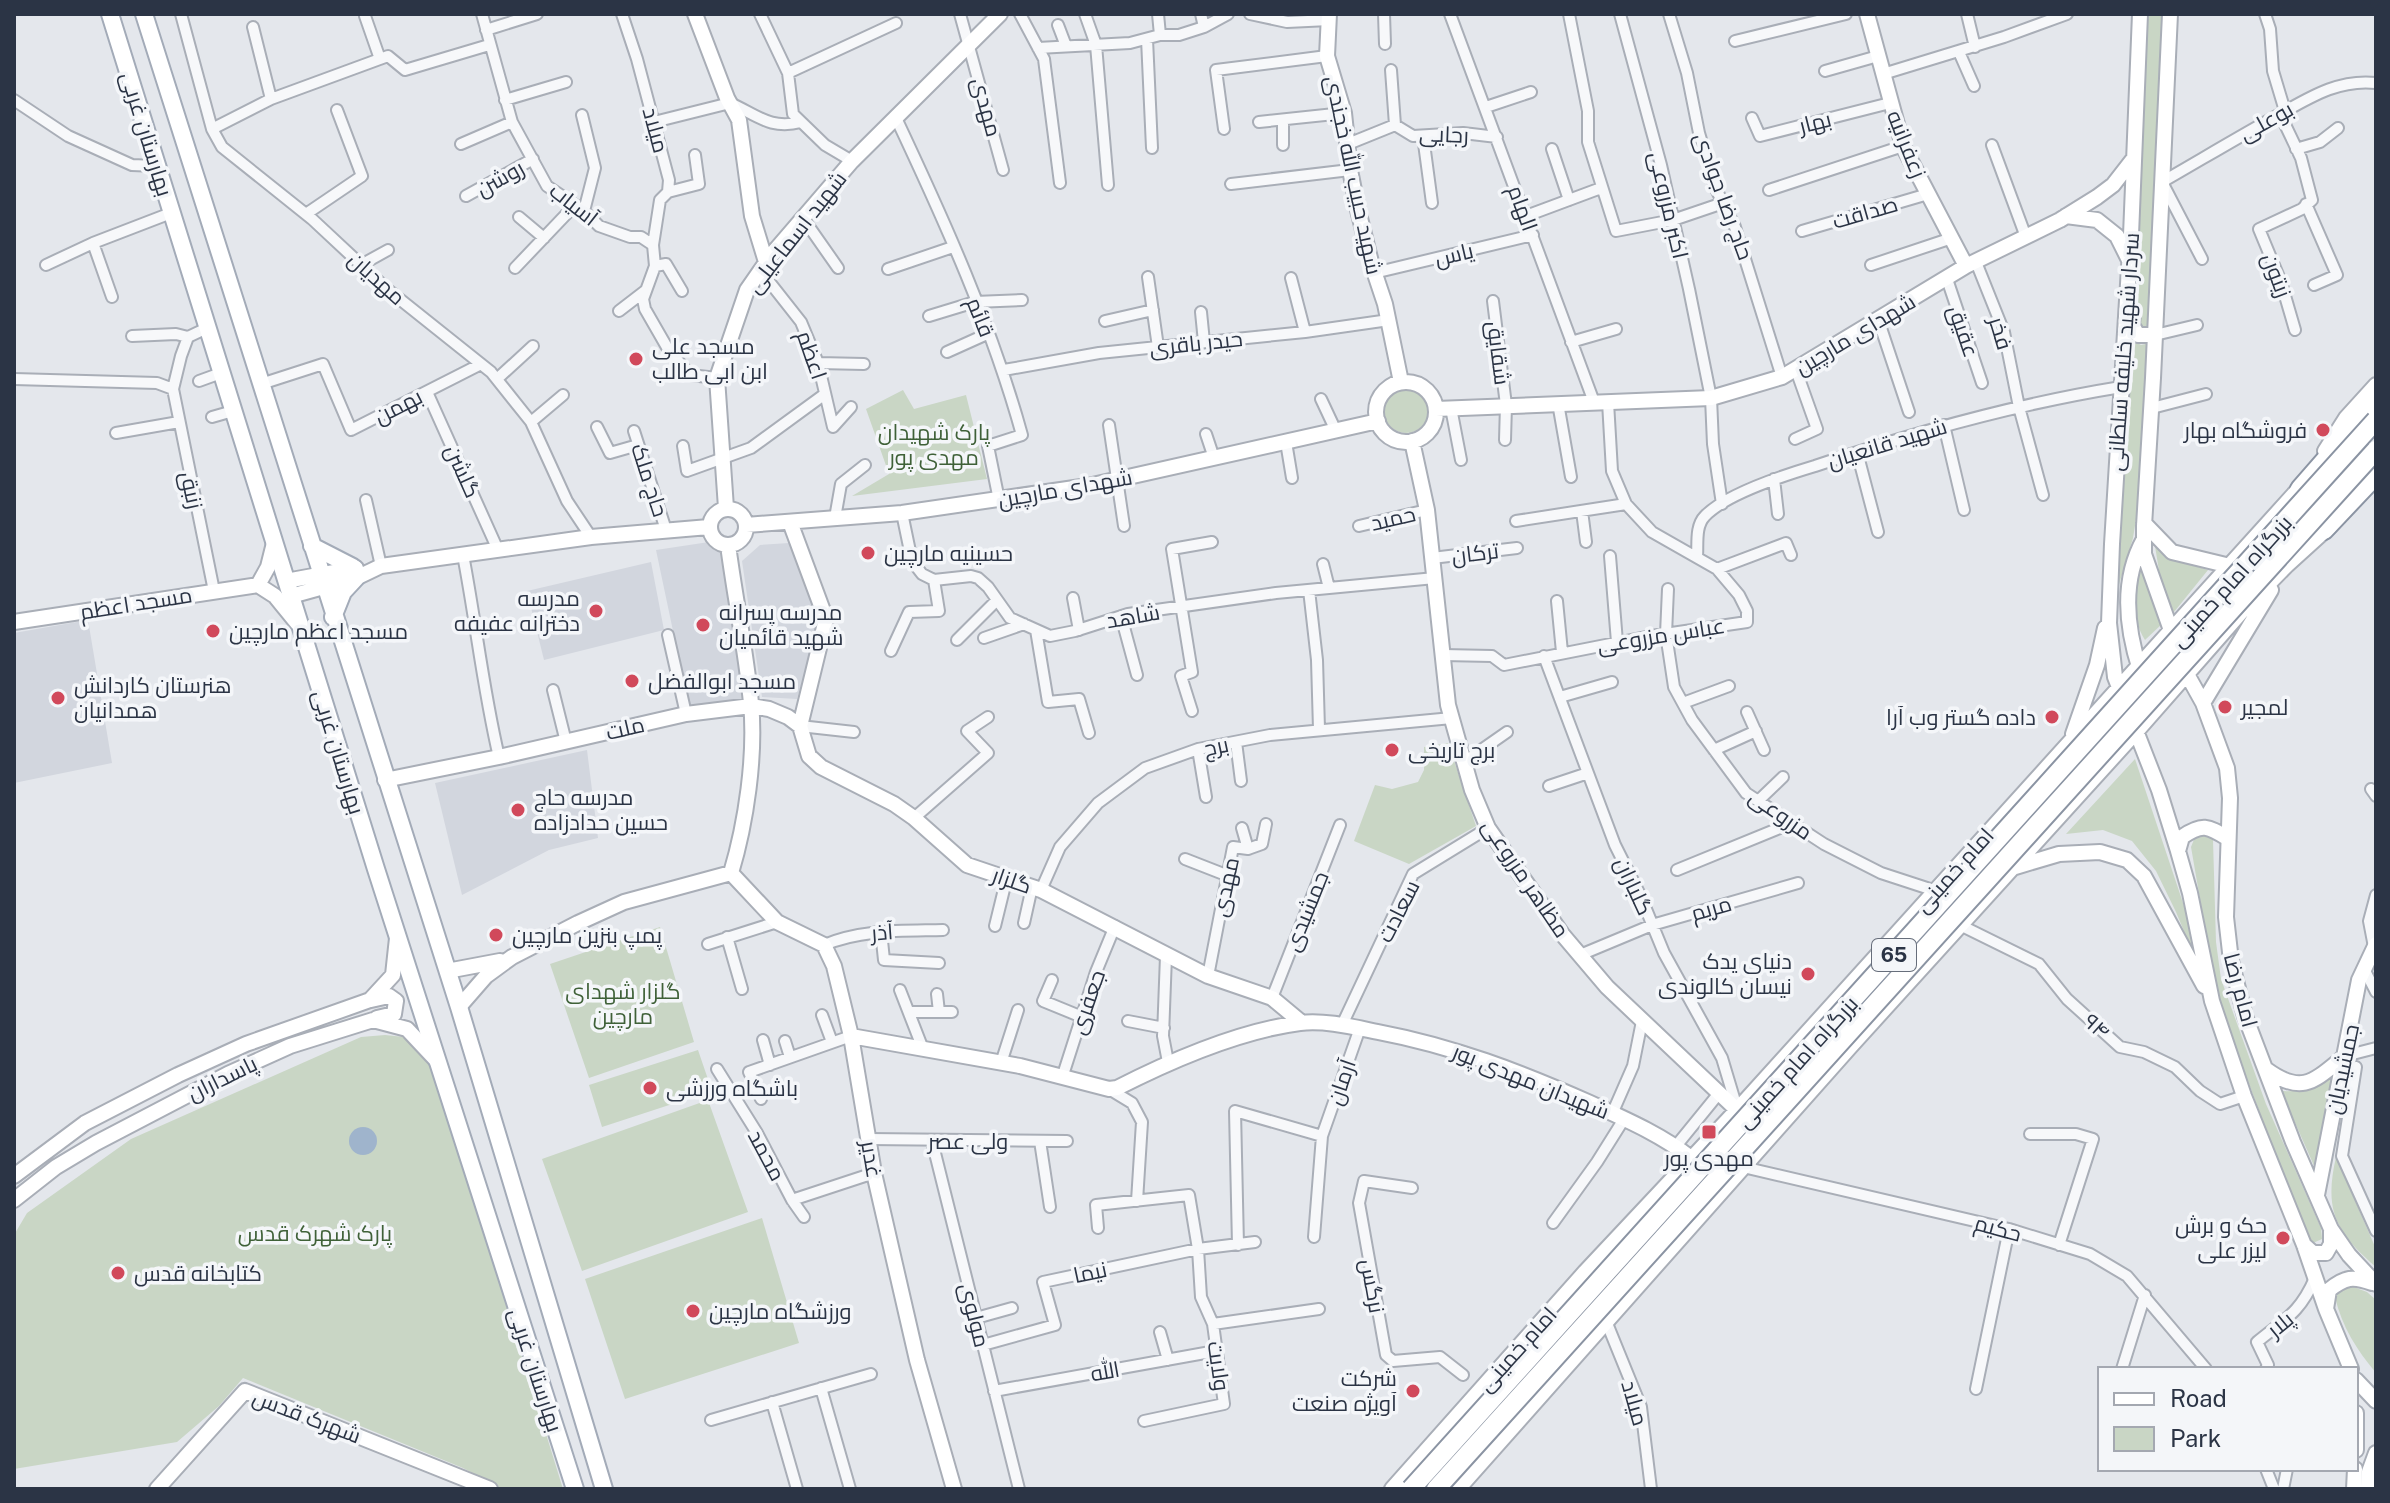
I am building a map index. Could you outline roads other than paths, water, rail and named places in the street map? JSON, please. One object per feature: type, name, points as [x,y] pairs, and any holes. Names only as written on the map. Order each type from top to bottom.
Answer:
[{"type":"highway","points":[[2300,489],[2376,402]]},
{"type":"highway","name":"بزرگراه امام خمینی","points":[[1411,1489],[2376,420]]},
{"type":"highway","name":"بزرگراه امام خمینی","points":[[1436,1489],[2376,450]]},
{"type":"highway","points":[[2324,530],[2376,475]]},
{"type":"main road","name":"بهارستان غربی","points":[[110,14],[397,936],[575,1489]]},
{"type":"main road","name":"بهارستان غربی","points":[[144,14],[459,1007],[604,1489]]},
{"type":"main road","points":[[312,546],[354,573],[333,617]]},
{"type":"main road","points":[[523,1330],[552,1322]]},
{"type":"street","name":"مهدیان","points":[[181,14],[212,129],[222,147],[306,214],[387,289],[497,379],[531,422],[567,501],[591,537]]},
{"type":"street","name":"آسیاب","points":[[482,14],[512,122],[547,186],[599,226],[630,237],[641,237],[653,245]]},
{"type":"street","points":[[486,30],[537,14]]},
{"type":"street","name":"میلاد","points":[[622,14],[669,180],[668,192],[660,200],[653,245]]},
{"type":"street","points":[[695,14],[739,120],[752,216],[763,266]]},
{"type":"street","points":[[760,14],[788,73],[793,114],[825,145],[852,161]]},
{"type":"street","name":"مهدی","points":[[960,14],[1003,170]]},
{"type":"street","name":"شهید اسماعیلی","points":[[726,508],[717,378],[747,290],[763,266],[852,161],[1000,14]]},
{"type":"street","points":[[1020,14],[1044,59],[1060,183]]},
{"type":"street","points":[[1085,14],[1096,45],[1108,185]]},
{"type":"street","points":[[1158,14],[1160,35]]},
{"type":"street","points":[[1201,14],[1204,27]]},
{"type":"street","points":[[1038,48],[1179,35],[1204,27],[1228,14]]},
{"type":"street","points":[[1250,14],[1273,16],[1287,22],[1329,17]]},
{"type":"street","points":[[1384,14],[1385,44]]},
{"type":"street","name":"الهام","points":[[1450,14],[1571,342],[1601,402]]},
{"type":"street","points":[[1569,14],[1588,111],[1588,142],[1616,231],[1673,220],[1723,203]]},
{"type":"street","name":"اکبر مزروعی","points":[[1620,14],[1673,220],[1711,398],[1713,444],[1722,504]]},
{"type":"street","name":"حاج رضا جوادی","points":[[1669,14],[1715,187],[1735,227],[1789,374],[1817,429],[1795,439]]},
{"type":"street","points":[[1735,41],[1846,14]]},
{"type":"street","name":"زعفرانیه","points":[[1867,14],[1903,146],[1952,238],[1971,264]]},
{"type":"street","points":[[1967,14],[1975,47]]},
{"type":"street","points":[[1883,74],[1975,47],[2067,14]]},
{"type":"street","name":"سردار شهید خلیفه سلطانی","points":[[2136,732],[2115,677],[2110,604],[2140,14]]},
{"type":"street","name":"سردار شهید خلیفه سلطانی","points":[[2170,14],[2144,554],[2186,676]]},
{"type":"street","points":[[2265,14],[2282,112],[2312,200],[2306,204],[2337,275],[2314,285]]},
{"type":"street","points":[[365,16],[380,59]]},
{"type":"street","name":"شهید حبیب الله خجندی","points":[[1329,17],[1327,56],[1344,113],[1350,170],[1374,273],[1389,320],[1401,382]]},
{"type":"street","points":[[788,73],[896,23]]},
{"type":"street","points":[[1058,25],[1066,46]]},
{"type":"street","points":[[253,27],[271,99]]},
{"type":"street","points":[[1147,39],[1152,148]]},
{"type":"street","points":[[212,129],[271,99],[388,56],[405,70],[489,45]]},
{"type":"street","points":[[1959,52],[1974,86]]},
{"type":"street","points":[[1224,129],[1216,70],[1327,56]]},
{"type":"street","points":[[1825,71],[1878,56]]},
{"type":"street","points":[[1391,70],[1395,125]]},
{"type":"street","name":"بوعلی","points":[[2162,182],[2256,125],[2336,86],[2362,81],[2376,83]]},
{"type":"street","points":[[505,100],[566,82]]},
{"type":"street","points":[[1486,107],[1531,92]]},
{"type":"street","points":[[14,100],[68,136],[132,165],[156,166]]},
{"type":"street","points":[[654,122],[730,103],[783,127],[801,122]]},
{"type":"street","name":"بهار","points":[[1752,118],[1760,136],[1890,103]]},
{"type":"street","points":[[306,214],[362,176],[337,110]]},
{"type":"street","points":[[1259,122],[1344,113]]},
{"type":"street","points":[[515,268],[579,208],[595,168],[582,115]]},
{"type":"street","name":"قائم","points":[[896,118],[1004,370],[1022,435],[988,446],[999,500]]},
{"type":"street","points":[[1283,120],[1283,145]]},
{"type":"street","points":[[461,144],[512,122]]},
{"type":"street","name":"رجایی","points":[[1348,144],[1395,125],[1413,136],[1463,133],[1497,137]]},
{"type":"street","points":[[2296,149],[2320,142],[2338,128]]},
{"type":"street","points":[[1423,136],[1432,203]]},
{"type":"street","points":[[1992,145],[2026,237]]},
{"type":"street","points":[[1769,190],[1903,146]]},
{"type":"street","points":[[1552,149],[1569,200]]},
{"type":"street","points":[[668,192],[699,184],[695,155]]},
{"type":"street","name":"شهدای مارچین","points":[[1444,408],[1711,398],[1789,374],[1971,264],[2066,216],[2113,185],[2134,158]]},
{"type":"street","name":"روشن","points":[[466,196],[533,159]]},
{"type":"street","points":[[1231,184],[1350,170]]},
{"type":"street","points":[[2162,182],[2202,259]]},
{"type":"street","points":[[1526,216],[1601,188]]},
{"type":"street","name":"صداقت","points":[[1802,231],[1928,194]]},
{"type":"street","name":"زیتون","points":[[2295,330],[2259,229],[2306,204]]},
{"type":"street","points":[[46,265],[171,213]]},
{"type":"street","points":[[2066,216],[2097,220],[2117,236],[2129,261],[2132,325],[2138,335],[2155,335],[2197,325]]},
{"type":"street","points":[[519,217],[544,238]]},
{"type":"street","points":[[803,218],[838,268]]},
{"type":"street","name":"یاس","points":[[1374,273],[1533,235]]},
{"type":"street","points":[[1871,265],[1952,238]]},
{"type":"street","points":[[93,243],[112,297]]},
{"type":"street","points":[[653,245],[655,266],[643,299],[645,309],[668,349],[690,375],[717,378]]},
{"type":"street","points":[[888,269],[953,247]]},
{"type":"street","points":[[361,265],[388,250]]},
{"type":"street","points":[[655,266],[666,264],[682,291]]},
{"type":"street","name":"فخر","points":[[1971,264],[2004,332],[2019,407]]},
{"type":"street","name":"اعظم","points":[[763,266],[801,322],[818,363],[833,427],[851,407]]},
{"type":"street","points":[[1148,277],[1158,347]]},
{"type":"street","points":[[1291,278],[1305,332]]},
{"type":"street","name":"عقیق","points":[[1947,279],[1982,383]]},
{"type":"street","points":[[619,311],[646,289]]},
{"type":"street","points":[[929,316],[975,302],[1022,300]]},
{"type":"street","name":"شقایق","points":[[1493,301],[1506,405],[1505,440]]},
{"type":"street","points":[[1105,321],[1153,310]]},
{"type":"street","points":[[1201,312],[1204,342]]},
{"type":"street","points":[[1878,319],[1909,412]]},
{"type":"street","name":"حیدر باقری","points":[[1004,370],[1099,353],[1305,332],[1389,320]]},
{"type":"street","points":[[132,336],[176,334],[188,337],[207,328]]},
{"type":"street","points":[[1571,342],[1616,329]]},
{"type":"street","points":[[947,352],[987,334]]},
{"type":"street","name":"زنبق","points":[[188,337],[173,389],[214,591]]},
{"type":"street","points":[[497,379],[533,346]]},
{"type":"street","points":[[818,363],[864,364]]},
{"type":"street","name":"بهمن","points":[[261,384],[323,364],[351,430],[481,364]]},
{"type":"street","points":[[199,381],[221,373]]},
{"type":"street","points":[[14,379],[157,383],[173,389]]},
{"type":"street","points":[[1444,408],[1427,433],[1412,441],[1395,439],[1382,429],[1378,421],[1378,404],[1386,390],[1401,382],[1411,382],[1428,391],[1444,408],[1461,460]]},
{"type":"street","name":"امام خمینی","points":[[1392,1489],[2119,689],[2170,628],[2300,489],[2346,418],[2376,385]]},
{"type":"street","name":"شهید قانعیان","points":[[1697,557],[1698,529],[1703,517],[1722,504],[1774,479],[1944,425],[2121,387]]},
{"type":"street","name":"گلشن","points":[[427,392],[498,550]]},
{"type":"street","points":[[683,446],[687,471],[751,448],[825,394]]},
{"type":"street","points":[[2152,408],[2206,394]]},
{"type":"street","points":[[531,422],[563,395]]},
{"type":"street","points":[[1321,399],[1336,431]]},
{"type":"street","name":"عباس مزروعی","points":[[1443,655],[1492,656],[1504,665],[1617,642],[1747,622],[1747,611],[1739,595],[1717,569],[1652,532],[1626,504],[1612,471],[1601,402]]},
{"type":"street","points":[[1558,403],[1571,477]]},
{"type":"street","points":[[2019,407],[2043,495]]},
{"type":"street","points":[[212,417],[233,411]]},
{"type":"street","name":"شهدای مارچین","points":[[746,525],[902,513],[999,500],[1119,479],[1378,421]]},
{"type":"street","points":[[116,433],[179,422]]},
{"type":"street","points":[[1109,425],[1124,526]]},
{"type":"street","points":[[1944,425],[1964,510]]},
{"type":"street","points":[[597,427],[610,453],[638,445]]},
{"type":"street","name":"حاج ملک","points":[[634,431],[666,530]]},
{"type":"street","points":[[1206,434],[1214,458]]},
{"type":"street","name":"مظاهر مزروعی","points":[[1412,441],[1427,510],[1452,718],[1472,790],[1488,828],[1562,934],[1607,987],[1737,1110]]},
{"type":"street","points":[[1286,442],[1292,478]]},
{"type":"street","points":[[1857,452],[1878,532]]},
{"type":"street","points":[[835,518],[841,484],[865,465]]},
{"type":"street","points":[[1774,479],[1778,514]]},
{"type":"street","name":"امام خمینی","points":[[1458,1489],[1960,925],[2287,565],[2376,488]]},
{"type":"street","points":[[366,500],[377,568]]},
{"type":"street","points":[[1516,521],[1626,504]]},
{"type":"street","points":[[726,508],[732,508],[742,515],[746,525],[739,542],[728,545],[717,542],[709,527],[716,512],[726,508]]},
{"type":"street","name":"حمید","points":[[1359,526],[1427,510]]},
{"type":"street","points":[[1582,511],[1586,542]]},
{"type":"street","points":[[891,651],[909,612],[939,611],[934,580],[915,567],[902,513]]},
{"type":"street","points":[[790,522],[826,619],[800,726]]},
{"type":"street","points":[[2144,523],[2172,552],[2230,566]]},
{"type":"street","points":[[288,588],[377,568],[463,555],[591,537],[709,527]]},
{"type":"street","points":[[2136,732],[2145,702],[2144,685],[2130,639],[2128,588],[2135,555],[2144,539]]},
{"type":"street","points":[[1192,711],[1181,676],[1192,672],[1172,549],[1212,542]]},
{"type":"street","points":[[274,543],[268,567],[258,585],[275,596],[300,626]]},
{"type":"street","points":[[1717,569],[1786,543],[1791,555]]},
{"type":"street","points":[[728,545],[751,706],[749,778],[741,841],[731,873]]},
{"type":"street","name":"ترکان","points":[[1432,558],[1517,548]]},
{"type":"street","points":[[463,555],[479,640],[488,712],[499,757]]},
{"type":"street","points":[[1610,556],[1617,642]]},
{"type":"street","points":[[1323,564],[1329,588]]},
{"type":"street","points":[[2203,703],[2287,565]]},
{"type":"street","name":"شاهد","points":[[934,580],[978,578],[1010,618],[1050,636],[1121,616],[1309,590],[1435,578]]},
{"type":"street","name":"مسجد اعظم","points":[[14,622],[258,585]]},
{"type":"street","name":"مزروعی","points":[[1668,589],[1666,634],[1674,687],[1746,793],[1824,844],[1881,873],[1936,891]]},
{"type":"street","points":[[1309,590],[1317,660],[1319,729]]},
{"type":"street","points":[[1073,598],[1079,630]]},
{"type":"street","points":[[957,640],[996,601]]},
{"type":"street","points":[[1557,601],[1562,652]]},
{"type":"street","points":[[2069,743],[2097,665],[2110,604]]},
{"type":"street","points":[[1121,616],[1137,675]]},
{"type":"street","points":[[984,638],[1024,624]]},
{"type":"street","points":[[1036,630],[1048,702],[1079,699],[1089,733]]},
{"type":"street","points":[[668,635],[686,714]]},
{"type":"street","name":"گلباران","points":[[1544,656],[1615,845],[1664,953],[1722,1058],[1737,1110]]},
{"type":"street","name":"امام رضا","points":[[2186,676],[2203,703],[2227,768],[2230,798],[2226,917],[2231,961],[2245,1016],[2331,1229],[2349,1255],[2376,1284]]},
{"type":"street","points":[[1560,697],[1612,682]]},
{"type":"street","points":[[1683,703],[1729,686]]},
{"type":"street","points":[[553,690],[566,742]]},
{"type":"street","points":[[751,706],[788,717],[800,726],[854,732]]},
{"type":"street","name":"ملت","points":[[385,780],[686,714],[751,706]]},
{"type":"street","points":[[1747,712],[1764,750]]},
{"type":"street","points":[[914,818],[988,753],[967,731],[988,717]]},
{"type":"street","name":"برج","points":[[1024,923],[1036,888],[1060,847],[1098,803],[1145,768],[1198,749],[1236,742],[1319,729],[1452,718]]},
{"type":"street","name":"گلزار","points":[[800,726],[809,756],[821,767],[894,804],[967,865],[1036,888],[1208,976],[1272,998],[1302,1023]]},
{"type":"street","points":[[1714,750],[1756,731]]},
{"type":"street","points":[[1464,762],[1507,732]]},
{"type":"street","name":"امام رضا","points":[[2136,732],[2178,851],[2190,893],[2212,1001],[2244,1096],[2350,1367]]},
{"type":"street","points":[[1236,742],[1241,781]]},
{"type":"street","points":[[1198,749],[1206,797]]},
{"type":"street","points":[[1549,786],[1588,773]]},
{"type":"street","points":[[1758,801],[1783,777]]},
{"type":"street","points":[[1677,870],[1792,823]]},
{"type":"street","name":"مهدی","points":[[1208,976],[1233,847],[1248,849],[1262,844],[1266,824]]},
{"type":"street","name":"جمشیدی","points":[[1272,998],[1340,825]]},
{"type":"street","points":[[2178,851],[2182,837],[2194,828],[2210,827],[2227,838]]},
{"type":"street","points":[[1242,828],[1248,849]]},
{"type":"street","name":"سعادت","points":[[1342,1025],[1413,874],[1488,828]]},
{"type":"street","points":[[2012,868],[2059,854],[2100,852],[2127,860],[2144,876],[2212,1001]]},
{"type":"street","points":[[1185,859],[1226,875]]},
{"type":"street","points":[[731,873],[777,922],[824,945]]},
{"type":"street","points":[[459,1007],[486,976],[512,957],[624,902],[731,873]]},
{"type":"street","points":[[995,926],[1007,877]]},
{"type":"street","name":"مریم","points":[[1580,955],[1652,925],[1798,883]]},
{"type":"street","points":[[2375,945],[2369,921],[2376,895]]},
{"type":"street","points":[[708,944],[777,922]]},
{"type":"street","name":"۹۴","points":[[1960,925],[2039,964],[2067,999],[2120,1047],[2144,1052],[2175,1067],[2200,1091],[2220,1104],[2244,1096]]},
{"type":"street","name":"جعفری","points":[[1062,1078],[1096,972],[1115,926]]},
{"type":"street","name":"آذر","points":[[824,945],[844,936],[881,931],[943,930]]},
{"type":"street","points":[[881,931],[884,960],[939,963]]},
{"type":"street","points":[[370,1000],[393,975],[397,936]]},
{"type":"street","points":[[727,937],[742,989]]},
{"type":"street","name":"غدیر","points":[[824,945],[834,966],[851,1036],[874,1173],[917,1360],[954,1489]]},
{"type":"street","name":"جمشیدیان","points":[[2316,1197],[2350,1061],[2359,980],[2375,945]]},
{"type":"street","points":[[1166,956],[1164,1028],[1168,1062]]},
{"type":"street","points":[[447,971],[512,957]]},
{"type":"street","points":[[2364,969],[2376,992]]},
{"type":"street","points":[[1052,980],[1043,1001],[1082,1017]]},
{"type":"street","points":[[900,990],[923,1049]]},
{"type":"street","points":[[937,994],[939,1012]]},
{"type":"street","points":[[370,1000],[389,996],[397,1005],[394,1014],[373,1020]]},
{"type":"street","name":"پاسداران","points":[[14,1176],[85,1123],[121,1103],[246,1044],[370,1000]]},
{"type":"street","points":[[1001,1063],[1018,1010]]},
{"type":"street","points":[[909,1012],[952,1012]]},
{"type":"street","points":[[822,1015],[832,1042]]},
{"type":"street","points":[[373,1020],[407,1029],[438,1061]]},
{"type":"street","name":"پاسداران","points":[[14,1200],[56,1167],[96,1143],[228,1074],[290,1046],[373,1020]]},
{"type":"street","points":[[1128,1021],[1164,1028]]},
{"type":"street","points":[[1553,1223],[1597,1162],[1618,1116],[1642,1021]]},
{"type":"street","name":"شهیدان مهدی پور","points":[[1109,1089],[1117,1088],[1168,1062],[1265,1030],[1302,1023],[1342,1025],[1422,1040],[1483,1058],[1618,1116],[1676,1146],[1691,1158]]},
{"type":"street","name":"آرمان","points":[[1314,1237],[1322,1136],[1360,1028]]},
{"type":"street","points":[[761,1099],[749,1072],[851,1036],[1001,1063],[1109,1089],[1132,1103],[1142,1122],[1137,1201],[1096,1205],[1098,1228]]},
{"type":"street","points":[[763,1040],[770,1065]]},
{"type":"street","points":[[785,1041],[790,1057]]},
{"type":"street","points":[[2267,1070],[2284,1082],[2310,1082],[2376,1048]]},
{"type":"street","points":[[2350,1061],[2342,1156],[2375,1228]]},
{"type":"street","name":"محمد","points":[[717,1069],[804,1217]]},
{"type":"street","points":[[1676,1146],[1720,1092]]},
{"type":"street","points":[[121,1103],[116,1114],[119,1122],[132,1125]]},
{"type":"street","points":[[1238,1245],[1235,1111],[1322,1136]]},
{"type":"street","points":[[85,1123],[94,1126],[96,1143]]},
{"type":"street","points":[[2030,1134],[2076,1134],[2093,1139],[2059,1245]]},
{"type":"street","name":"ولی عصر","points":[[868,1139],[1067,1141]]},
{"type":"street","name":"مولوی","points":[[932,1141],[1019,1489]]},
{"type":"street","points":[[1040,1141],[1050,1207]]},
{"type":"street","name":"حکیم","points":[[1743,1167],[2009,1229],[2090,1254],[2127,1276],[2204,1367]]},
{"type":"street","name":"محمد","points":[[792,1200],[874,1173]]},
{"type":"street","name":"نرگس","points":[[1412,1188],[1364,1181],[1359,1203],[1386,1355],[1393,1361],[1440,1357],[1463,1375]]},
{"type":"street","name":"ولایت","points":[[1137,1201],[1189,1195],[1198,1249],[1201,1297],[1213,1324],[1224,1404],[1144,1421]]},
{"type":"street","points":[[1976,1389],[2009,1229]]},
{"type":"street","points":[[2304,1245],[2313,1253],[2326,1253],[2331,1244],[2331,1229]]},
{"type":"street","name":"نیما","points":[[983,1345],[1055,1325],[1043,1282],[1198,1249],[1255,1242]]},
{"type":"street","points":[[2326,1309],[2329,1290],[2343,1278],[2357,1277],[2376,1284]]},
{"type":"street","name":"پلار","points":[[2267,1367],[2257,1342],[2292,1316],[2305,1301],[2315,1278]]},
{"type":"street","points":[[2123,1367],[2145,1295]]},
{"type":"street","points":[[976,1318],[1012,1308]]},
{"type":"street","points":[[1213,1324],[1319,1309]]},
{"type":"street","name":"میلاد","points":[[1606,1321],[1641,1407],[1651,1489]]},
{"type":"street","points":[[1160,1332],[1168,1360]]},
{"type":"street","points":[[1530,1337],[1564,1368]]},
{"type":"street","name":"الله","points":[[994,1391],[1216,1351]]},
{"type":"street","points":[[711,1420],[871,1374]]},
{"type":"street","points":[[2358,1382],[2376,1401]]},
{"type":"street","points":[[821,1388],[850,1489]]},
{"type":"street","name":"شهرک قدس","points":[[157,1489],[245,1391],[455,1482],[490,1489]]},
{"type":"street","points":[[772,1402],[797,1489]]},
{"type":"street","points":[[2368,1489],[2369,1472],[2376,1453]]},
{"type":"water","points":[[363,1127],[373,1131],[377,1141],[373,1151],[363,1155],[353,1151],[349,1141],[353,1131]]},
{"type":"place","name":"مسجد علی ابن ابی طالب","points":[[636,359]]},
{"type":"place","name":"فروشگاه بهار","points":[[2323,430]]},
{"type":"place","name":"حسینیه مارچین","points":[[868,553]]},
{"type":"place","name":"مدرسه دخترانه عفیفه","points":[[596,611]]},
{"type":"place","name":"مدرسه پسرانه شهید قائمیان","points":[[703,625]]},
{"type":"place","name":"مسجد اعظم مارچین","points":[[213,631]]},
{"type":"place","name":"مسجد ابوالفضل","points":[[632,681]]},
{"type":"place","name":"هنرستان کاردانش همدانیان","points":[[58,698]]},
{"type":"place","name":"لمجیر","points":[[2225,707]]},
{"type":"place","name":"داده گستر وب آرا","points":[[2052,717]]},
{"type":"place","name":"برج تاریخی","points":[[1392,750]]},
{"type":"place","name":"مدرسه حاج حسین حدادزاده","points":[[518,810]]},
{"type":"place","name":"پمپ بنزین مارچین","points":[[496,935]]},
{"type":"place","name":"دنیای یدک نیسان کالوندی","points":[[1808,974]]},
{"type":"place","name":"باشگاه ورزشی","points":[[650,1088]]},
{"type":"place","name":"مهدی پور","points":[[1709,1132]]},
{"type":"place","name":"حک و برش لیزر علی","points":[[2283,1238]]},
{"type":"place","name":"کتابخانه قدس","points":[[118,1273]]},
{"type":"place","name":"ورزشگاه مارچین","points":[[693,1311]]},
{"type":"place","name":"شرکت آویژه صنعت","points":[[1413,1391]]},
{"type":"park label","name":"پارک شهیدان مهدی پور","points":[[934,444]]},
{"type":"park label","name":"گلزار شهدای مارچین","points":[[623,1004]]},
{"type":"park label","name":"پارک شهرک قدس","points":[[315,1233]]}]
